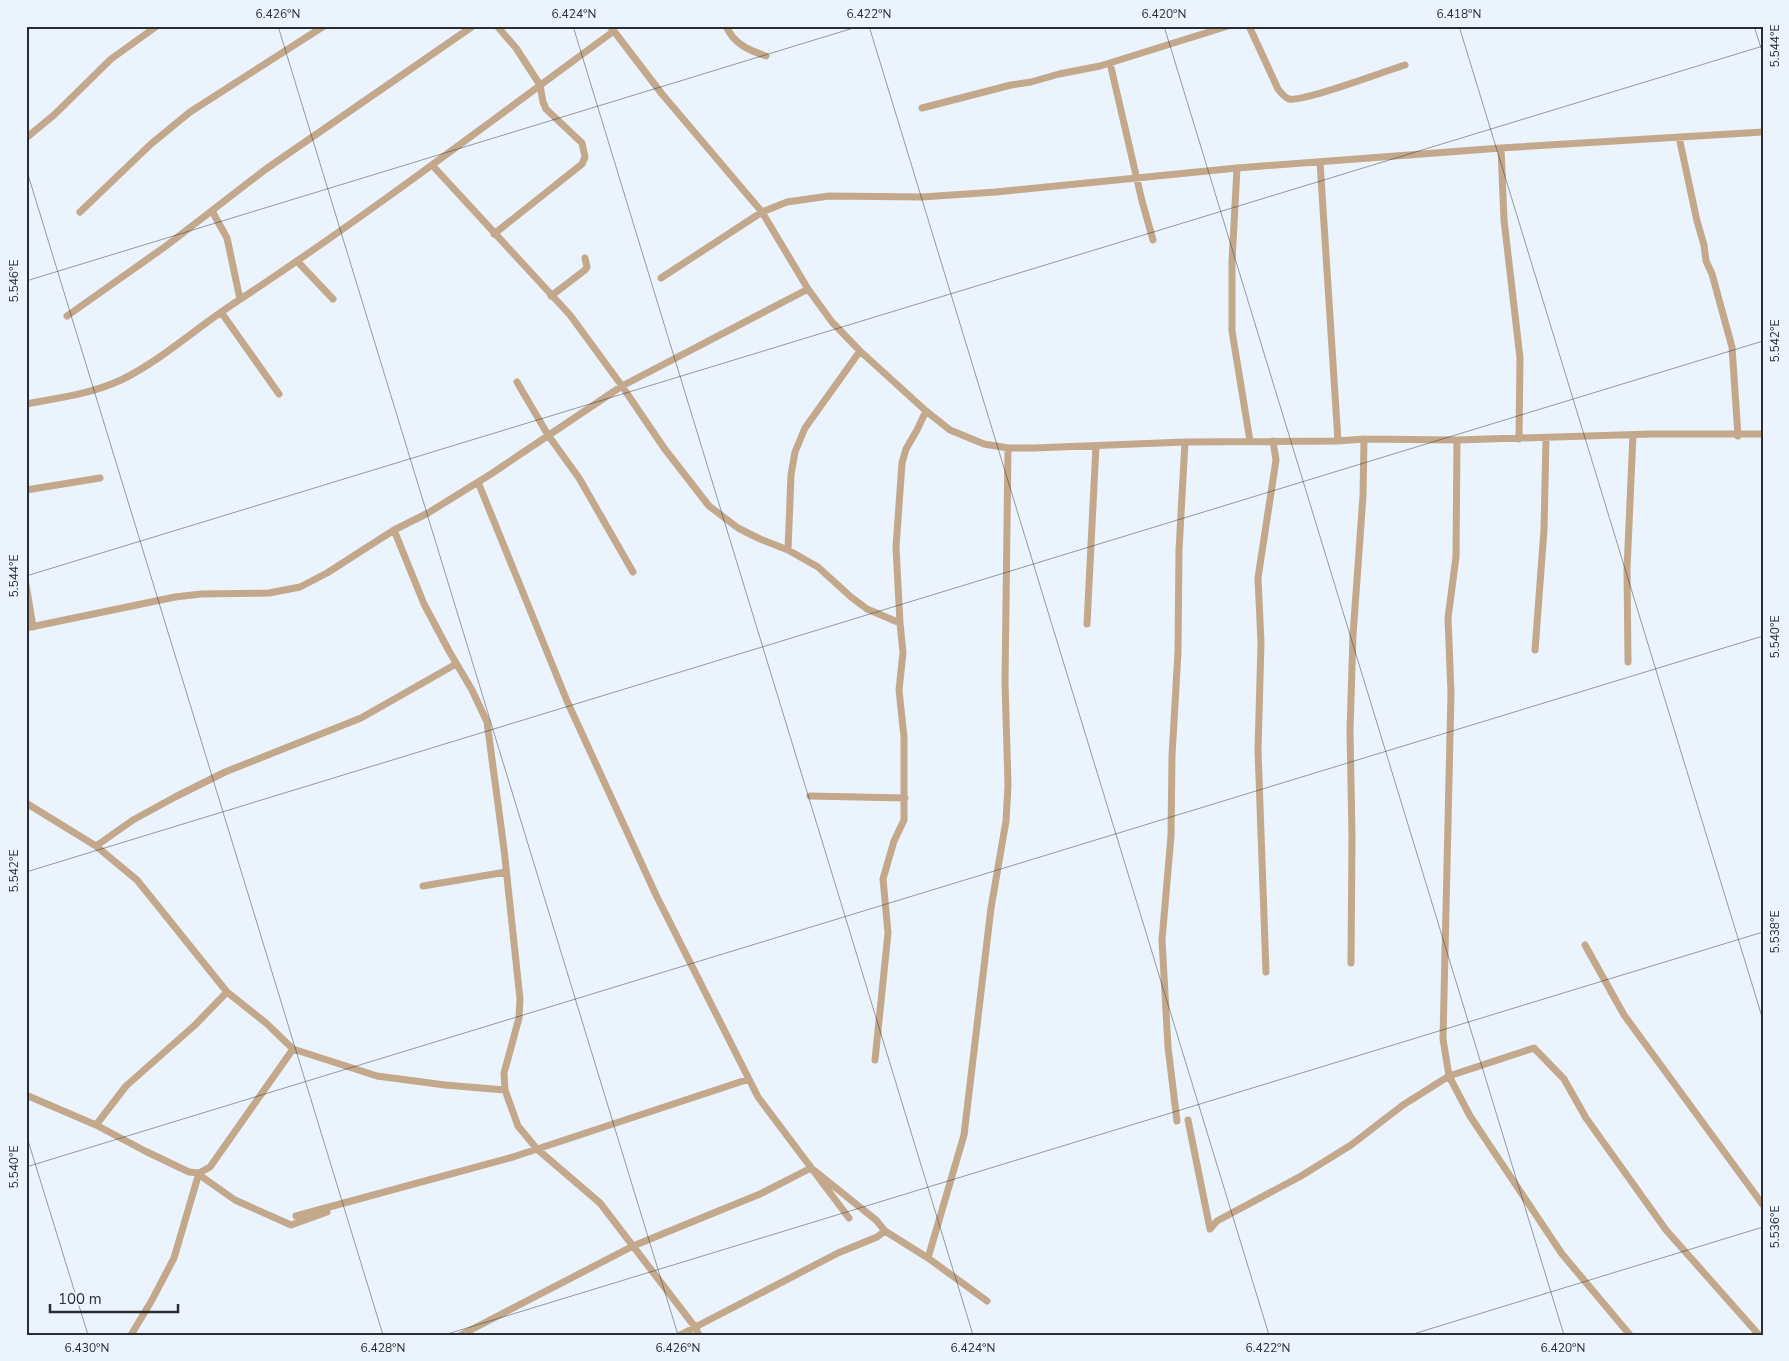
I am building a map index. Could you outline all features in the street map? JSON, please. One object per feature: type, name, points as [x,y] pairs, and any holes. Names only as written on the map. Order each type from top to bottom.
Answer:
[{"type":"street","points":[[26,138],[54,115],[111,60],[157,26]]},
{"type":"street","points":[[80,212],[151,144],[190,112],[324,26]]},
{"type":"street","points":[[67,316],[166,246],[282,158],[473,26]]},
{"type":"street","points":[[494,234],[582,164],[585,157],[582,143],[546,109],[542,102],[540,85],[516,48],[497,26]]},
{"type":"street","points":[[726,26],[730,34],[741,46],[766,56]]},
{"type":"street","points":[[922,108],[1011,85],[1110,63],[1228,26]]},
{"type":"street","points":[[1249,26],[1278,89],[1284,97],[1291,99],[1320,93],[1405,65]]},
{"type":"street","points":[[26,404],[83,393],[121,380],[175,347],[221,312],[298,262],[432,165],[612,29],[662,94],[762,212],[808,289],[832,322],[860,351],[926,411],[950,430],[984,444],[1008,448],[1185,442],[1338,441],[1364,439],[1457,440],[1633,435],[1763,434]]},
{"type":"street","points":[[1110,63],[1153,240]]},
{"type":"street","points":[[662,278],[762,212],[787,202],[829,196],[922,197],[996,192],[1237,168],[1501,148],[1763,132]]},
{"type":"street","points":[[1679,137],[1697,221],[1704,244],[1706,261],[1712,274],[1732,347],[1738,436]]},
{"type":"street","points":[[1501,148],[1504,220],[1520,358],[1519,439]]},
{"type":"street","points":[[1320,162],[1338,441]]},
{"type":"street","points":[[432,165],[570,315],[664,448],[709,506],[738,528],[788,550],[818,567],[867,609],[900,623]]},
{"type":"street","points":[[1237,168],[1232,262],[1232,331],[1250,442]]},
{"type":"street","points":[[212,211],[227,238],[240,299]]},
{"type":"street","points":[[551,296],[585,270],[587,267],[585,258]]},
{"type":"street","points":[[298,262],[333,299]]},
{"type":"street","points":[[26,584],[29,627],[175,596],[269,593],[300,586],[327,573],[394,530],[428,513],[478,482],[622,386],[808,289]]},
{"type":"street","points":[[221,312],[279,394]]},
{"type":"street","points":[[788,550],[791,475],[795,452],[804,428],[860,351]]},
{"type":"street","points":[[517,382],[548,435],[579,478],[634,572]]},
{"type":"street","points":[[875,1060],[888,932],[883,879],[894,841],[904,820],[905,798],[904,737],[899,690],[902,653],[896,547],[897,508],[902,462],[906,449],[918,430],[926,411]]},
{"type":"street","points":[[1628,662],[1627,569],[1633,435]]},
{"type":"street","points":[[1535,650],[1544,530],[1546,438]]},
{"type":"street","points":[[1351,963],[1352,836],[1350,730],[1353,635],[1363,506],[1364,439]]},
{"type":"street","points":[[1457,440],[1456,557],[1448,618],[1451,693],[1443,1039],[1449,1076],[1470,1116],[1562,1254],[1630,1335]]},
{"type":"street","points":[[1266,972],[1258,750],[1261,643],[1258,578],[1276,460],[1273,441]]},
{"type":"street","points":[[1177,1121],[1168,1047],[1162,940],[1171,836],[1172,756],[1178,652],[1179,550],[1185,442]]},
{"type":"street","points":[[1087,624],[1096,446]]},
{"type":"street","points":[[928,1258],[964,1135],[991,908],[1006,821],[1008,784],[1005,682],[1008,448]]},
{"type":"street","points":[[26,490],[100,478]]},
{"type":"street","points":[[478,482],[567,701],[656,896],[758,1097],[848,1218]]},
{"type":"street","points":[[394,530],[424,604],[472,690],[486,722],[506,872],[520,999],[519,1018],[504,1073],[505,1090],[518,1126],[537,1149],[600,1203],[695,1327],[699,1335]]},
{"type":"street","points":[[96,846],[132,820],[175,796],[225,772],[361,718],[456,664]]},
{"type":"street","points":[[810,796],[905,798]]},
{"type":"street","points":[[26,803],[96,846],[137,880],[227,992],[266,1023],[293,1049],[377,1076],[445,1085],[505,1090]]},
{"type":"street","points":[[423,886],[506,872]]},
{"type":"street","points":[[1585,945],[1624,1015],[1763,1205]]},
{"type":"street","points":[[96,1125],[126,1086],[195,1025],[227,992]]},
{"type":"street","points":[[1188,1120],[1210,1229],[1218,1222],[1301,1176],[1351,1145],[1403,1105],[1449,1076],[1534,1048],[1564,1079],[1586,1118],[1666,1230],[1759,1335]]},
{"type":"street","points":[[131,1335],[174,1258],[198,1174],[210,1167],[293,1049]]},
{"type":"street","points":[[296,1216],[537,1149],[749,1079]]},
{"type":"street","points":[[26,1095],[96,1125],[190,1172],[198,1174],[235,1200],[291,1225],[354,1202],[296,1216]]},
{"type":"street","points":[[461,1335],[633,1246],[760,1194],[811,1168],[876,1220],[884,1231],[928,1258],[987,1301]]},
{"type":"street","points":[[296,1216],[377,1194]]},
{"type":"street","points":[[680,1335],[884,1231]]}]
